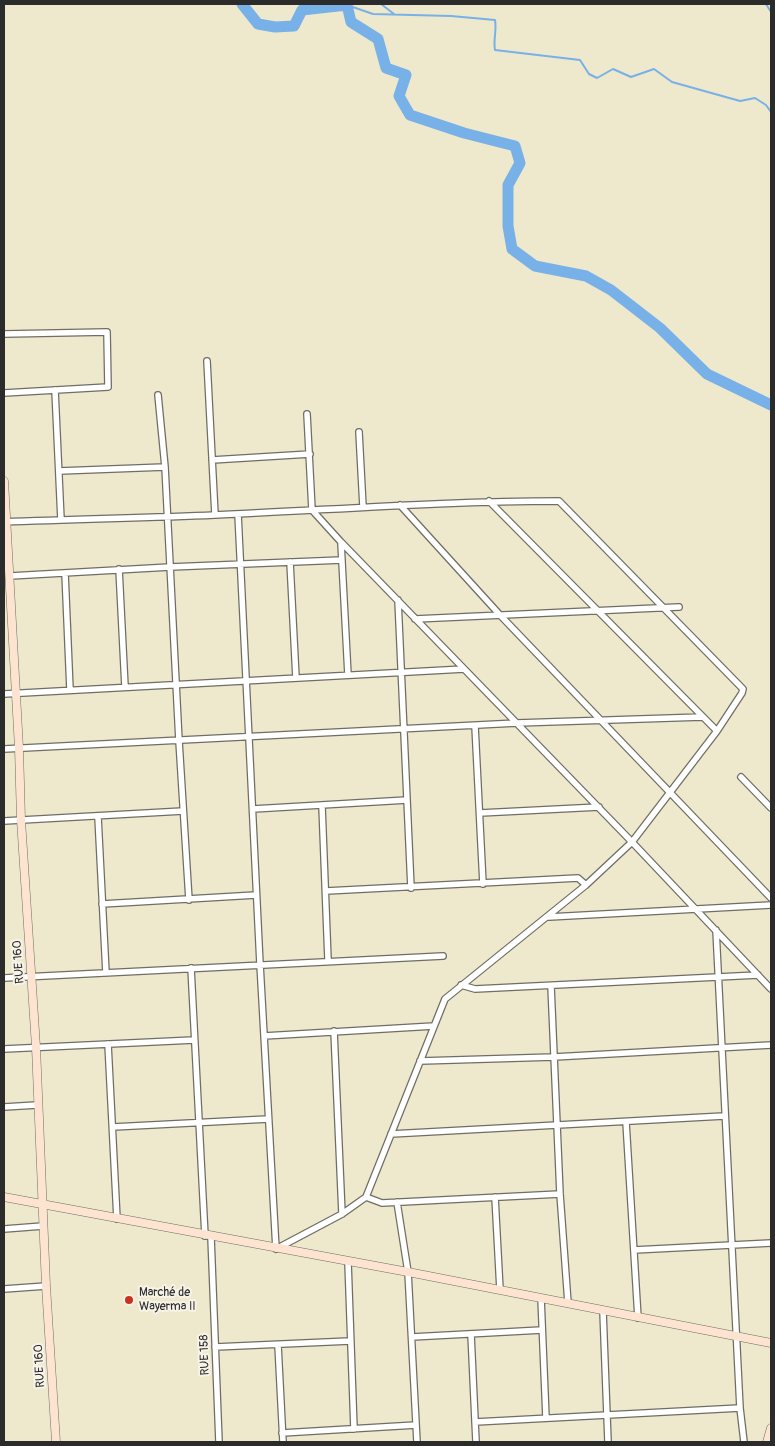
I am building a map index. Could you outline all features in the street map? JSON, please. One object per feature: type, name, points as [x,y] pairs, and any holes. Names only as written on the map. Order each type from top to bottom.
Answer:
[{"type":"street","points":[[4,334],[107,332],[108,387],[4,393]]},
{"type":"street","points":[[208,361],[215,515]]},
{"type":"street","points":[[55,390],[61,520]]},
{"type":"street","points":[[158,395],[165,467],[177,684],[178,742],[189,900]]},
{"type":"street","points":[[307,414],[312,510],[415,619],[696,908],[771,989]]},
{"type":"street","points":[[358,432],[363,507]]},
{"type":"street","points":[[212,460],[310,454]]},
{"type":"street","points":[[59,471],[165,467]]},
{"type":"street","name":"RUE 160","points":[[4,481],[19,748],[21,820],[36,1047],[46,1286],[56,1442]]},
{"type":"street","points":[[5,522],[215,515],[489,501],[559,501],[742,689],[742,693],[717,731],[632,842],[586,885],[446,999],[366,1197],[342,1214],[276,1249]]},
{"type":"street","points":[[489,501],[717,731]]},
{"type":"street","points":[[400,505],[601,722],[771,898]]},
{"type":"street","points":[[238,514],[256,895],[276,1249]]},
{"type":"street","points":[[341,542],[348,675]]},
{"type":"street","points":[[10,576],[342,560]]},
{"type":"street","points":[[290,562],[296,678]]},
{"type":"street","points":[[119,570],[126,687]]},
{"type":"street","points":[[65,573],[70,690]]},
{"type":"street","points":[[398,600],[411,888]]},
{"type":"street","points":[[415,619],[679,607]]},
{"type":"street","points":[[4,694],[464,669]]},
{"type":"street","points":[[4,749],[178,742],[517,723],[601,722],[702,717]]},
{"type":"street","points":[[475,726],[483,884]]},
{"type":"street","points":[[741,777],[771,808]]},
{"type":"street","points":[[253,809],[407,800]]},
{"type":"street","points":[[322,806],[328,960]]},
{"type":"street","points":[[480,813],[599,808]]},
{"type":"street","points":[[4,821],[183,811]]},
{"type":"street","points":[[98,817],[106,973]]},
{"type":"street","points":[[326,891],[578,878],[586,885]]},
{"type":"street","points":[[102,904],[256,895]]},
{"type":"street","points":[[548,917],[771,905]]},
{"type":"street","points":[[716,930],[724,1116],[740,1408],[744,1442]]},
{"type":"street","points":[[4,978],[328,960],[443,956]]},
{"type":"street","name":"RUE 158","points":[[190,968],[198,1123],[208,1236],[219,1442]]},
{"type":"street","points":[[461,985],[475,989],[758,975]]},
{"type":"street","points":[[551,986],[560,1194],[568,1304]]},
{"type":"street","points":[[264,1036],[434,1026]]},
{"type":"street","points":[[334,1031],[342,1214]]},
{"type":"street","points":[[4,1049],[194,1040]]},
{"type":"street","points":[[108,1044],[117,1219]]},
{"type":"street","points":[[420,1062],[771,1045]]},
{"type":"street","points":[[4,1107],[37,1105]]},
{"type":"street","points":[[391,1134],[724,1116]]},
{"type":"street","points":[[112,1127],[268,1119]]},
{"type":"street","points":[[626,1122],[638,1318]]},
{"type":"street","points":[[366,1197],[382,1203],[560,1194]]},
{"type":"street","points":[[4,1197],[408,1272],[771,1343]]},
{"type":"street","points":[[495,1198],[500,1290]]},
{"type":"street","points":[[397,1202],[408,1272],[417,1442]]},
{"type":"street","points":[[4,1229],[44,1226]]},
{"type":"street","points":[[634,1250],[771,1243]]},
{"type":"street","points":[[348,1262],[354,1429]]},
{"type":"street","points":[[4,1289],[46,1286]]},
{"type":"street","points":[[541,1298],[546,1418]]},
{"type":"street","points":[[603,1311],[608,1442]]},
{"type":"street","points":[[412,1337],[542,1330]]},
{"type":"street","points":[[470,1334],[476,1442]]},
{"type":"street","points":[[214,1347],[350,1340]]},
{"type":"street","points":[[278,1345],[283,1442]]},
{"type":"street","points":[[476,1422],[740,1408]]},
{"type":"street","points":[[282,1433],[416,1425]]},
{"type":"street","points":[[767,1442],[771,1428]]},
{"type":"waterway","points":[[242,4],[258,24],[275,27],[294,26],[302,10],[347,5],[351,22],[378,39],[386,68],[406,75],[399,96],[410,115],[464,133],[515,146],[520,163],[508,185],[508,226],[512,249],[535,266],[586,276],[611,290],[660,328],[707,374],[771,405]]},
{"type":"waterway","points":[[381,4],[394,14]]},
{"type":"waterway","points":[[766,4],[771,12]]},
{"type":"waterway","points":[[347,5],[373,14],[451,16],[495,20],[495,50],[580,60],[589,74],[597,78],[613,69],[631,77],[654,69],[672,82],[740,101],[755,98],[766,105],[771,112]]},
{"type":"place","name":"Marché de Wayerma II","points":[[129,1300]]}]
